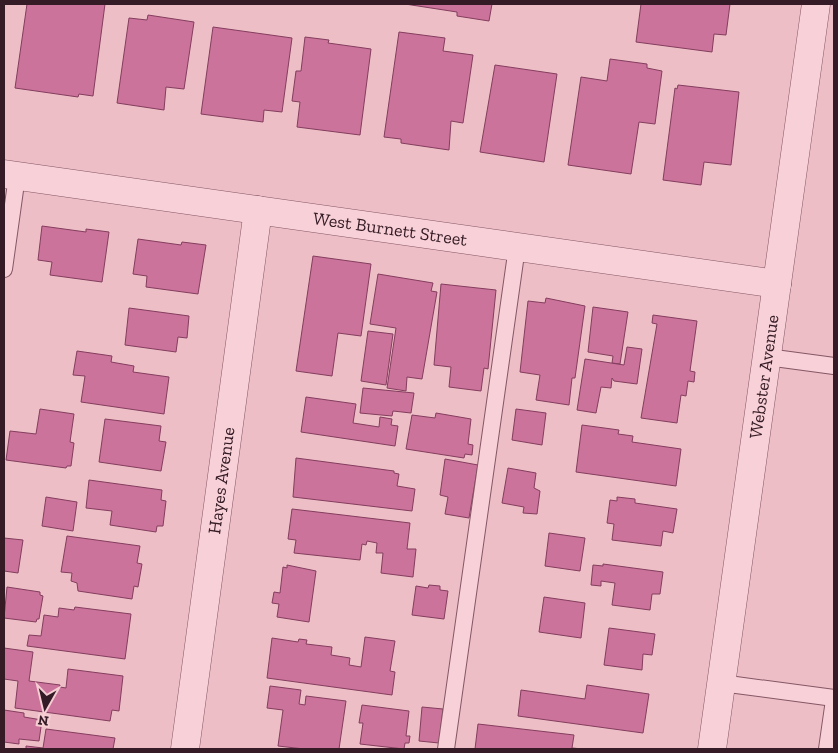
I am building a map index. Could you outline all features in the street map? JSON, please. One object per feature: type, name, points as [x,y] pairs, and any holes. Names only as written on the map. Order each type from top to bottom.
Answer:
[{"type":"street","name":"Webster Avenue","points":[[712,749],[816,4]]},
{"type":"street","name":"West Burnett Street","points":[[10,175],[777,284]]},
{"type":"street","name":"Hayes Avenue","points":[[185,749],[258,210]]},
{"type":"lane","points":[[4,269],[10,175]]},
{"type":"lane","points":[[446,749],[517,247]]},
{"type":"lane","points":[[767,356],[834,366]]},
{"type":"lane","points":[[721,683],[834,699],[827,749]]},
{"type":"building","points":[[27,4],[105,4],[93,96],[79,94],[78,97],[15,88]]},
{"type":"building","points":[[405,4],[492,4],[489,21],[457,16],[457,12]]},
{"type":"building","points":[[641,4],[730,4],[726,35],[714,34],[712,52],[636,42]]},
{"type":"building","points":[[148,15],[194,22],[184,89],[166,87],[164,110],[117,103],[129,18],[147,20]]},
{"type":"building","points":[[213,27],[292,38],[282,112],[264,110],[263,122],[201,114]]},
{"type":"building","points":[[399,32],[445,38],[443,51],[473,55],[463,123],[451,121],[449,150],[401,143],[401,139],[384,137]]},
{"type":"building","points":[[305,37],[329,40],[328,43],[371,49],[360,135],[297,127],[300,102],[292,101],[296,71],[301,71]]},
{"type":"building","points":[[610,59],[647,64],[647,68],[662,71],[655,124],[639,122],[631,174],[568,165],[581,77],[607,81]]},
{"type":"building","points":[[495,65],[557,74],[544,162],[480,152]]},
{"type":"building","points":[[678,85],[739,92],[731,165],[704,162],[701,185],[663,180],[675,88],[677,89]]},
{"type":"building","points":[[42,226],[86,232],[86,229],[109,232],[102,282],[50,275],[52,262],[38,260]]},
{"type":"building","points":[[138,239],[181,245],[182,242],[206,245],[198,294],[146,287],[147,276],[133,274]]},
{"type":"building","points":[[313,256],[371,264],[361,336],[338,333],[332,376],[296,371]]},
{"type":"building","points":[[378,274],[433,283],[431,291],[437,292],[422,379],[407,377],[406,391],[387,388],[396,328],[370,324]]},
{"type":"building","points":[[441,284],[496,290],[488,369],[484,368],[481,391],[449,387],[451,367],[434,365]]},
{"type":"building","points":[[546,298],[585,306],[575,378],[572,378],[569,405],[536,400],[540,375],[520,372],[528,301],[545,303]]},
{"type":"building","points":[[593,307],[628,312],[620,364],[612,363],[613,356],[588,352]]},
{"type":"building","points":[[129,308],[189,316],[187,338],[178,337],[176,352],[125,345]]},
{"type":"building","points":[[653,315],[697,321],[690,371],[695,372],[694,382],[688,381],[686,396],[681,395],[677,423],[641,418],[657,324],[652,323]]},
{"type":"building","points":[[368,331],[393,334],[386,385],[361,381]]},
{"type":"building","points":[[627,347],[642,349],[637,384],[614,381],[612,378],[611,388],[601,387],[596,413],[577,410],[585,359],[624,365]]},
{"type":"building","points":[[77,351],[112,356],[111,362],[134,366],[133,372],[169,377],[164,414],[81,402],[85,376],[73,375]]},
{"type":"building","points":[[363,388],[414,393],[411,413],[393,411],[392,416],[360,413]]},
{"type":"building","points":[[306,397],[356,404],[353,423],[379,427],[380,417],[392,419],[391,425],[398,426],[395,446],[301,432]]},
{"type":"building","points":[[40,409],[74,414],[70,442],[74,443],[71,466],[66,468],[6,460],[10,431],[36,434]]},
{"type":"building","points":[[516,409],[546,413],[542,445],[512,440]]},
{"type":"building","points":[[436,413],[471,419],[468,444],[473,445],[472,455],[465,454],[464,458],[406,449],[412,415],[435,418]]},
{"type":"building","points":[[105,419],[161,426],[159,441],[166,442],[161,471],[99,462]]},
{"type":"building","points":[[582,425],[619,430],[618,434],[633,436],[632,442],[681,449],[676,486],[576,472]]},
{"type":"building","points":[[296,458],[394,471],[394,473],[399,474],[397,486],[415,489],[412,511],[293,497]]},
{"type":"building","points":[[445,459],[478,465],[469,518],[445,514],[448,497],[440,495]]},
{"type":"building","points":[[508,468],[536,473],[534,488],[540,491],[537,514],[523,513],[524,507],[502,503]]},
{"type":"building","points":[[89,480],[162,490],[161,500],[166,501],[163,526],[157,526],[156,532],[110,525],[112,511],[86,508]]},
{"type":"building","points":[[46,497],[77,502],[73,531],[42,526]]},
{"type":"building","points":[[617,497],[635,499],[635,503],[677,509],[673,533],[663,531],[661,546],[612,540],[614,524],[607,523],[610,500],[617,501]]},
{"type":"building","points":[[292,509],[410,523],[407,549],[416,549],[413,577],[381,573],[383,553],[376,553],[377,543],[367,541],[366,545],[362,544],[360,560],[294,553],[296,540],[288,539]]},
{"type":"building","points":[[549,533],[585,538],[580,571],[545,566]]},
{"type":"building","points":[[67,536],[140,546],[137,563],[142,564],[138,587],[134,586],[132,599],[78,591],[77,583],[71,581],[72,573],[61,572]]},
{"type":"building","points":[[4,538],[23,540],[18,573],[4,571]]},
{"type":"building","points":[[603,564],[663,572],[660,594],[652,594],[650,610],[612,605],[615,583],[601,581],[601,586],[591,585],[593,565],[603,566]]},
{"type":"building","points":[[287,565],[316,571],[309,622],[277,617],[279,604],[272,603],[274,592],[280,593],[283,567],[287,568]]},
{"type":"building","points":[[429,585],[440,586],[440,590],[448,591],[444,619],[412,615],[416,586],[428,588]]},
{"type":"building","points":[[7,587],[40,592],[40,595],[43,596],[39,619],[36,622],[4,618]]},
{"type":"building","points":[[544,597],[585,603],[581,638],[539,632]]},
{"type":"building","points":[[75,607],[131,614],[125,659],[27,646],[29,635],[41,636],[44,615],[58,617],[59,608],[74,610]]},
{"type":"building","points":[[609,628],[655,634],[652,655],[643,654],[642,670],[604,665]]},
{"type":"building","points":[[365,637],[395,641],[390,671],[395,672],[392,695],[267,678],[272,638],[298,642],[299,639],[307,640],[306,644],[332,647],[331,655],[350,658],[349,665],[361,667]]},
{"type":"building","points":[[4,648],[33,652],[29,681],[60,685],[60,687],[66,688],[68,669],[123,676],[119,711],[112,710],[110,721],[15,708],[18,681],[4,679]]},
{"type":"building","points":[[587,685],[649,694],[643,733],[518,716],[521,690],[585,699]]},
{"type":"building","points":[[270,686],[301,690],[299,704],[305,705],[306,696],[346,701],[339,749],[304,749],[278,746],[283,710],[267,708]]},
{"type":"building","points":[[362,705],[409,711],[406,736],[410,736],[409,743],[405,743],[404,749],[360,744],[363,723],[359,723]]},
{"type":"building","points":[[422,707],[443,709],[439,743],[419,741]]},
{"type":"building","points":[[4,710],[24,713],[24,717],[42,720],[39,741],[19,739],[19,744],[4,742]]},
{"type":"building","points":[[478,724],[574,735],[572,748],[583,749],[475,749]]},
{"type":"building","points":[[46,729],[115,738],[113,749],[26,749],[26,746],[43,748]]}]
